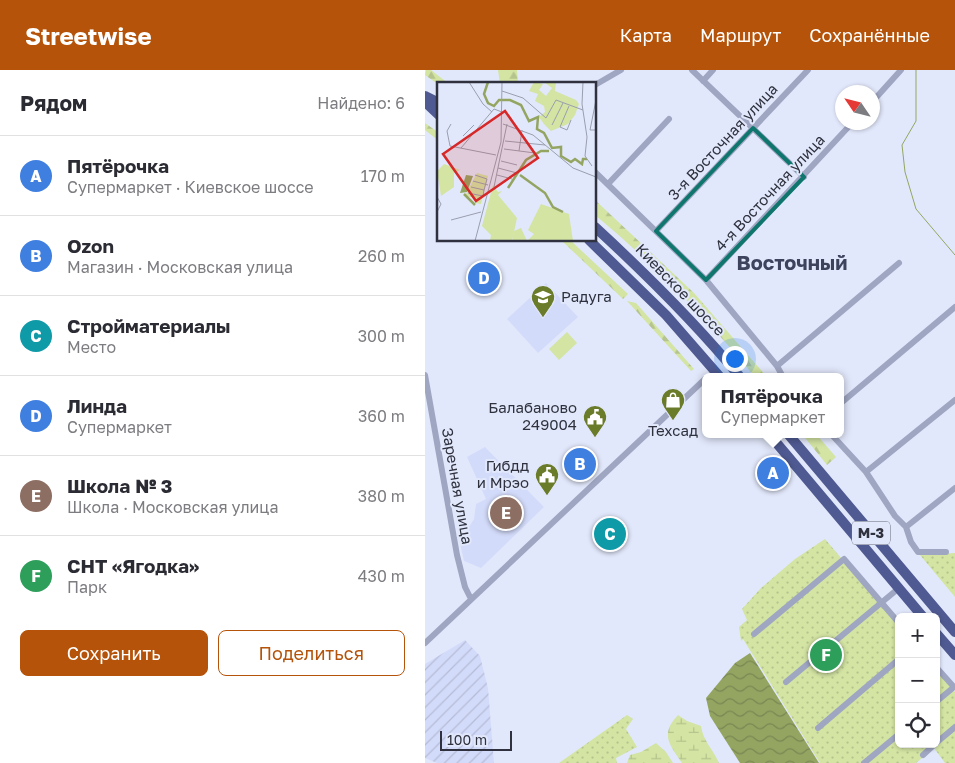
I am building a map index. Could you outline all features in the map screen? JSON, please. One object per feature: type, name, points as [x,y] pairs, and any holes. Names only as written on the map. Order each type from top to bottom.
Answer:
[{"type":"highway","points":[[425,96],[437,102]]},
{"type":"highway","points":[[425,102],[437,113]]},
{"type":"highway","name":"Киевское шоссе","points":[[596,228],[648,277],[719,351],[737,373]]},
{"type":"highway","name":"Киевское шоссе","points":[[590,241],[639,288],[710,373]]},
{"type":"highway","points":[[639,288],[637,278],[640,275],[648,277]]},
{"type":"highway","name":"М-3","points":[[772,438],[920,613]]},
{"type":"highway","name":"М-3","points":[[791,438],[955,632]]},
{"type":"highway","points":[[940,637],[955,654]]},
{"type":"street","points":[[596,85],[621,70]]},
{"type":"street","points":[[692,70],[804,177]]},
{"type":"street","points":[[703,81],[713,70]]},
{"type":"street","name":"3-я Восточная улица","points":[[656,231],[807,70]]},
{"type":"street","points":[[880,93],[901,70]]},
{"type":"street","points":[[608,184],[669,119]]},
{"type":"street","name":"4-я Восточная улица","points":[[706,280],[846,130]]},
{"type":"street","points":[[596,173],[706,280],[781,373]]},
{"type":"street","points":[[777,366],[899,263]]},
{"type":"street","points":[[844,400],[955,307]]},
{"type":"street","name":"Заречная улица","points":[[425,375],[459,564],[467,594],[471,599]]},
{"type":"street","points":[[425,643],[702,385]]},
{"type":"street","points":[[866,472],[955,400]]},
{"type":"street","points":[[835,438],[866,472],[895,516],[906,527],[911,542],[918,552],[946,552]]},
{"type":"street","points":[[906,527],[955,488]]},
{"type":"street","points":[[754,634],[844,559],[895,618]]},
{"type":"street","points":[[786,682],[899,588]]},
{"type":"street","points":[[818,728],[895,662]]},
{"type":"street","points":[[940,672],[954,688],[940,699]]},
{"type":"street","points":[[940,740],[955,727]]},
{"type":"street","points":[[864,763],[895,737]]},
{"type":"street","points":[[923,754],[930,748]]},
{"type":"highlighted area","points":[[753,128],[804,177],[706,280],[656,231]]},
{"type":"shaded area","name":"Радуга","points":[[546,283],[578,317],[538,353],[507,319]]},
{"type":"shaded area","points":[[485,447],[544,507],[481,568],[464,561],[458,535],[469,527],[474,519],[476,504],[486,499],[467,457]]},
{"type":"shaded area","points":[[465,640],[480,656],[488,688],[494,763],[437,763],[425,758],[425,664]]},
{"type":"green space","points":[[426,70],[431,70],[446,82],[437,82],[437,84],[425,75]]},
{"type":"green space","points":[[498,70],[517,70],[518,82],[500,82]]},
{"type":"green space","points":[[425,123],[437,132],[437,139],[425,130]]},
{"type":"green space","points":[[596,201],[694,293],[764,373],[752,373],[679,292],[617,233],[596,216]]},
{"type":"green space","points":[[562,241],[571,241],[628,294],[623,299]]},
{"type":"green space","points":[[627,301],[636,303],[694,369],[691,371]]},
{"type":"green space","points":[[567,332],[577,343],[559,360],[549,349]]},
{"type":"green space","points":[[805,438],[819,438],[836,457],[827,465]]},
{"type":"green space","points":[[825,539],[895,621],[895,748],[934,748],[916,763],[820,763],[743,639],[741,641],[739,627],[747,620],[742,609],[761,588],[795,559]]},
{"type":"green space","points":[[955,553],[955,597],[920,555]]},
{"type":"green space","points":[[940,675],[955,692],[955,763],[945,763],[934,748],[940,748]]},
{"type":"green space","points":[[627,715],[633,719],[626,729],[637,747],[616,758],[617,763],[559,763]]},
{"type":"green space","points":[[678,715],[687,721],[701,726],[704,736],[719,763],[682,763],[668,739],[669,728]]},
{"type":"green space","points":[[656,743],[666,752],[673,763],[627,763],[630,755],[641,752]]},
{"type":"water","points":[[750,653],[819,763],[740,763],[710,716],[706,698],[735,663]]},
{"type":"waterway","points":[[916,70],[916,121],[902,145],[905,172],[916,209],[955,255]]},
{"type":"place","name":"Линда","points":[[484,278]]},
{"type":"place","name":"Радуга","points":[[543,318]]},
{"type":"place","name":"Техсад","points":[[673,421]]},
{"type":"place","name":"Балабаново 249004","points":[[595,438]]},
{"type":"place","name":"Ozon","points":[[580,464]]},
{"type":"place","name":"Пятёрочка","points":[[773,473]]},
{"type":"place","name":"Гибдд и Мрэо","points":[[547,496]]},
{"type":"place","name":"Школа № 3","points":[[506,513]]},
{"type":"place","name":"Стройматериалы","points":[[610,534]]},
{"type":"place","name":"СНТ «Ягодка»","points":[[826,655]]},
{"type":"district","name":"Восточный","points":[[792,263]]}]
